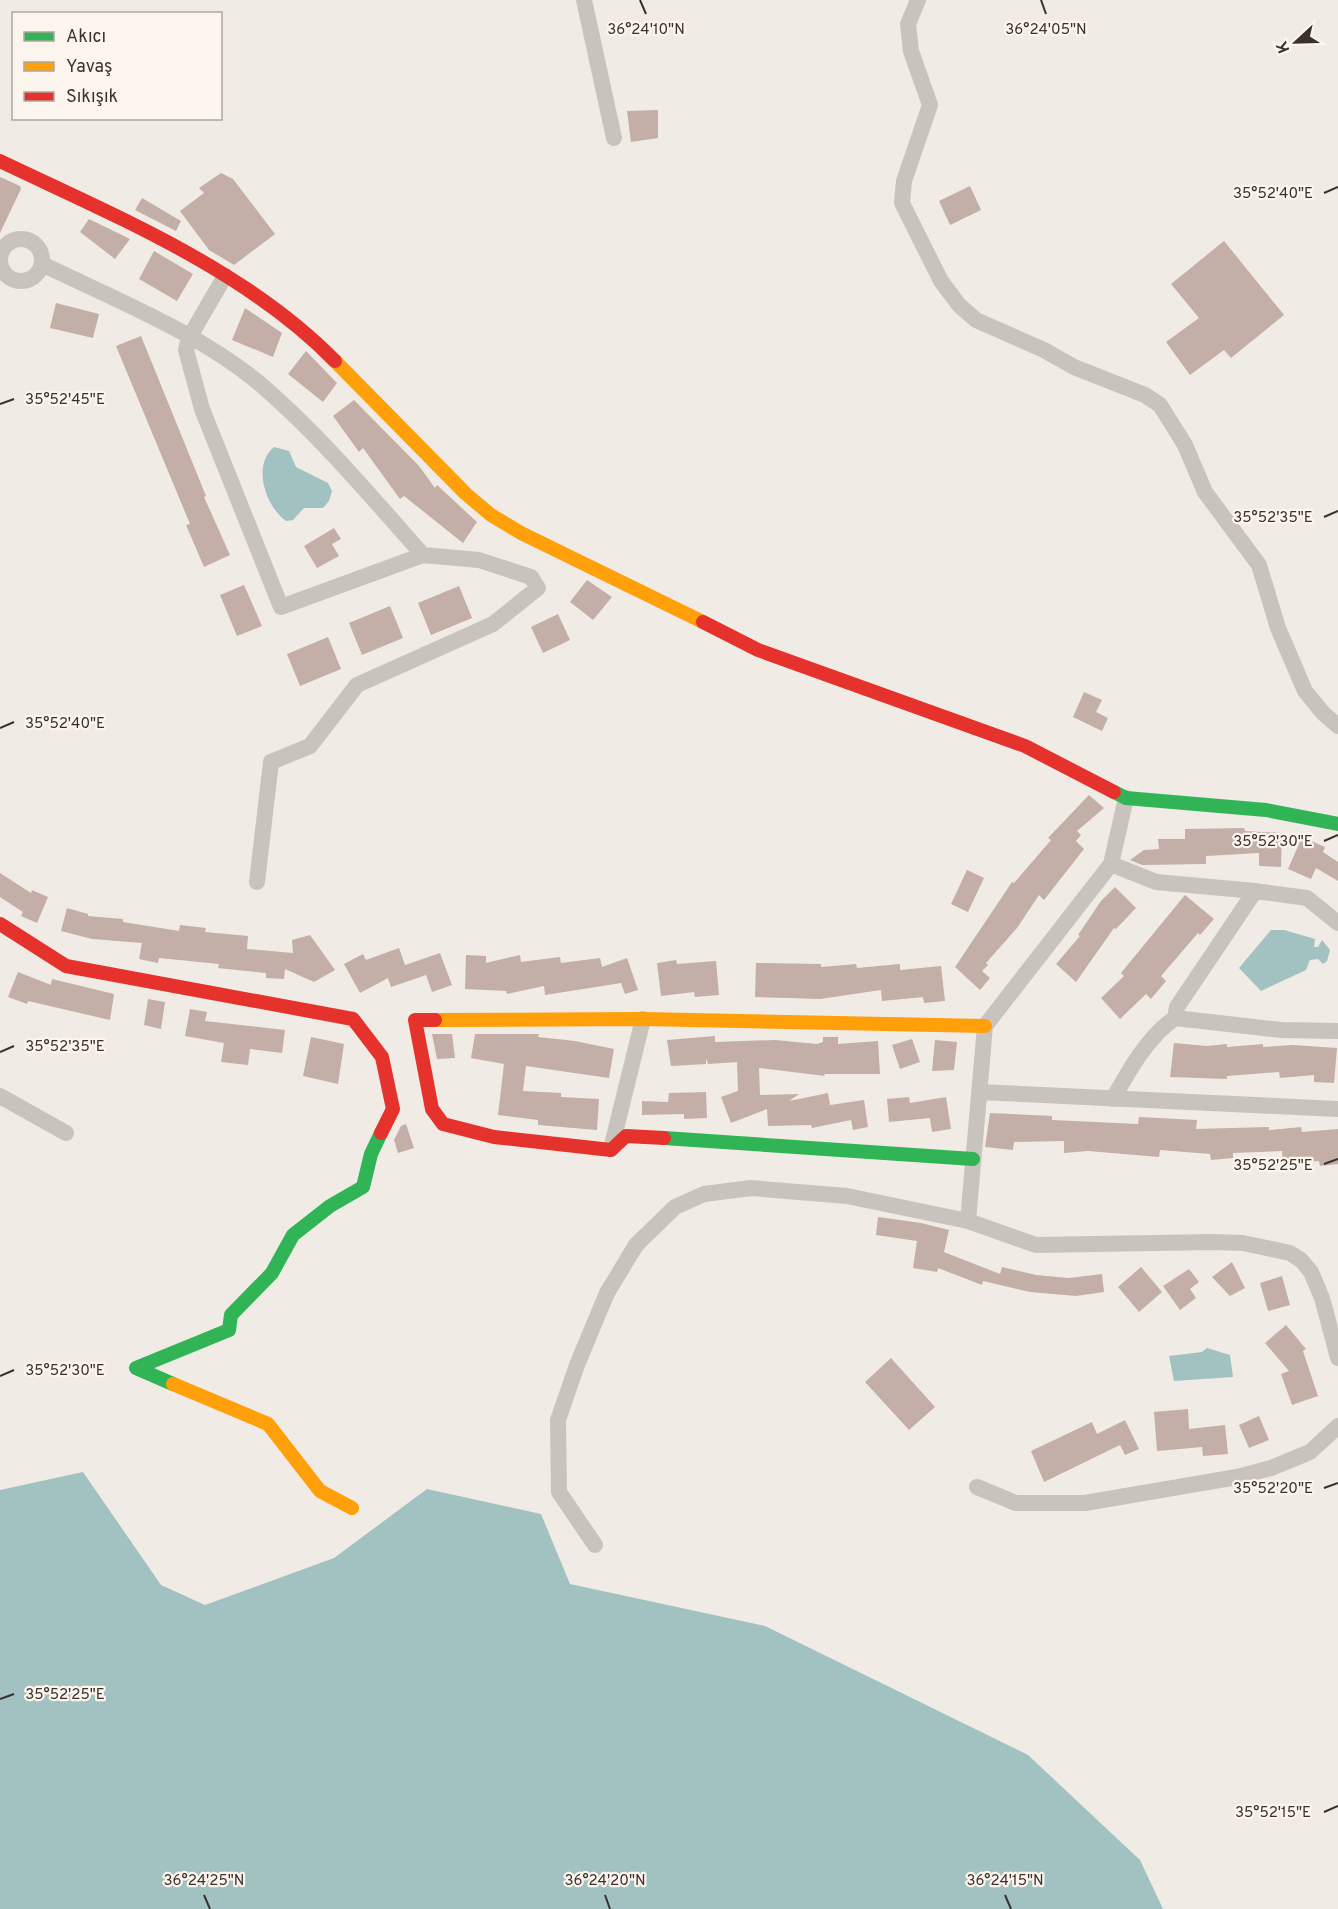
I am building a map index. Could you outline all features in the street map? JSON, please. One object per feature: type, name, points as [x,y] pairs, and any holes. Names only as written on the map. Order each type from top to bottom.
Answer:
[{"type":"street","points":[[584,0],[614,138]]},
{"type":"street","points":[[918,0],[908,24],[911,51],[930,105],[904,181],[902,203],[941,281],[959,305],[976,320],[1044,350],[1074,367],[1145,395],[1160,405],[1185,445],[1204,492],[1259,565],[1278,628],[1305,691],[1323,713],[1338,726]]},
{"type":"street","points":[[0,160],[153,234],[225,276],[309,334],[466,494],[491,515],[521,533],[633,586],[758,650],[1025,746],[1126,798],[1266,810],[1338,824]]},
{"type":"street","points":[[42,264],[212,349],[267,389],[342,465],[423,555]]},
{"type":"street","points":[[225,276],[189,338],[186,350],[202,409],[281,607],[423,555],[479,560],[531,577],[538,588],[493,624],[357,685],[310,746],[271,762],[257,882]]},
{"type":"street","points":[[968,1221],[985,1026],[1111,864],[1126,798]]},
{"type":"street","points":[[1111,864],[1156,882],[1307,898],[1338,923]]},
{"type":"street","points":[[1175,1018],[1177,1007],[1255,891]]},
{"type":"street","points":[[0,924],[66,966],[353,1019],[382,1057],[393,1109],[371,1154],[363,1187],[330,1206],[293,1235],[272,1273],[231,1315],[229,1330],[136,1368],[268,1424],[320,1491],[352,1508]]},
{"type":"street","points":[[1113,1099],[1127,1074],[1166,1024],[1175,1018],[1281,1030],[1338,1031]]},
{"type":"street","points":[[973,1159],[626,1136],[610,1150],[494,1137],[443,1124],[432,1109],[415,1020],[643,1019],[985,1026]]},
{"type":"street","points":[[610,1150],[643,1019]]},
{"type":"street","points":[[979,1092],[1338,1109]]},
{"type":"street","points":[[0,1096],[66,1133]]},
{"type":"street","points":[[595,1545],[559,1492],[558,1420],[577,1365],[607,1293],[636,1245],[675,1207],[704,1194],[752,1188],[847,1196],[968,1221],[1036,1245],[1213,1242],[1243,1243],[1290,1253],[1301,1260],[1311,1272],[1322,1298],[1338,1358]]},
{"type":"street","points":[[977,1487],[1016,1503],[1096,1502],[1237,1477],[1271,1468],[1310,1452],[1338,1426]]},
{"type":"water","points":[[274,447],[289,451],[296,467],[328,483],[332,491],[329,501],[323,508],[304,508],[293,520],[286,521],[272,506],[267,496],[263,474],[267,455]]},
{"type":"water","points":[[1271,930],[1284,930],[1315,939],[1314,947],[1318,947],[1322,940],[1330,950],[1327,961],[1323,964],[1318,959],[1310,960],[1306,970],[1261,991],[1239,968]]},
{"type":"water","points":[[1207,1348],[1230,1355],[1233,1377],[1174,1381],[1169,1356],[1202,1352]]},
{"type":"water","points":[[83,1472],[161,1585],[205,1605],[334,1558],[427,1489],[541,1514],[570,1584],[765,1626],[1028,1755],[1140,1860],[1163,1909],[0,1909],[0,1490]]},
{"type":"building","points":[[658,110],[658,138],[631,142],[627,111]]},
{"type":"building","points":[[221,173],[233,179],[275,234],[234,265],[209,250],[180,211],[204,193],[199,188]]},
{"type":"building","points":[[0,177],[20,186],[21,189],[0,233]]},
{"type":"building","points":[[970,186],[981,210],[950,225],[939,201]]},
{"type":"building","points":[[142,198],[181,221],[176,231],[135,210]]},
{"type":"building","points":[[89,219],[130,239],[115,259],[80,232]]},
{"type":"building","points":[[1224,241],[1284,315],[1231,358],[1224,350],[1190,375],[1166,342],[1199,318],[1171,284]]},
{"type":"building","points":[[154,251],[193,274],[177,301],[139,279]]},
{"type":"building","points":[[56,303],[99,314],[93,338],[50,328]]},
{"type":"building","points":[[245,308],[282,333],[273,357],[232,340]]},
{"type":"building","points":[[141,336],[206,496],[204,497],[230,555],[204,567],[186,525],[190,524],[116,346]]},
{"type":"building","points":[[306,351],[337,383],[323,402],[288,374]]},
{"type":"building","points":[[354,400],[419,466],[435,488],[437,485],[477,522],[463,543],[404,496],[400,499],[363,448],[359,452],[333,416]]},
{"type":"building","points":[[334,528],[341,539],[332,544],[339,556],[317,568],[304,546]]},
{"type":"building","points":[[587,580],[612,597],[593,620],[570,602]]},
{"type":"building","points":[[244,585],[262,626],[237,636],[220,595]]},
{"type":"building","points":[[459,586],[472,618],[431,635],[418,603]]},
{"type":"building","points":[[390,606],[403,638],[362,655],[349,623]]},
{"type":"building","points":[[558,614],[570,640],[543,653],[531,627]]},
{"type":"building","points":[[328,637],[341,669],[300,686],[287,654]]},
{"type":"building","points":[[1084,692],[1102,700],[1096,712],[1108,718],[1102,731],[1073,717]]},
{"type":"building","points":[[1089,795],[1104,808],[1077,831],[1081,835],[1076,841],[1084,849],[1044,900],[1039,895],[1017,928],[986,963],[988,965],[982,971],[990,978],[980,990],[955,967],[1012,882],[1014,883],[1051,840],[1048,838]]},
{"type":"building","points":[[1244,828],[1245,831],[1282,833],[1281,867],[1259,866],[1259,853],[1206,856],[1206,864],[1142,865],[1130,860],[1144,850],[1159,849],[1158,839],[1185,839],[1185,829]]},
{"type":"building","points":[[1302,837],[1325,847],[1323,852],[1338,862],[1338,881],[1316,868],[1311,879],[1288,869]]},
{"type":"building","points":[[967,870],[984,878],[968,912],[951,904]]},
{"type":"building","points":[[0,873],[31,893],[32,890],[48,897],[37,923],[21,916],[23,912],[0,897]]},
{"type":"building","points":[[1115,887],[1136,908],[1116,929],[1114,928],[1076,982],[1056,964],[1080,936],[1078,935],[1101,901]]},
{"type":"building","points":[[1185,895],[1214,919],[1200,935],[1198,933],[1161,976],[1166,981],[1151,999],[1146,994],[1120,1019],[1101,998],[1124,976],[1121,973]]},
{"type":"building","points":[[67,908],[88,914],[88,916],[123,919],[123,922],[179,931],[180,925],[206,928],[205,932],[248,936],[247,949],[293,953],[292,940],[310,935],[335,970],[314,982],[285,969],[284,979],[266,978],[266,973],[218,968],[219,964],[159,958],[158,963],[139,959],[142,943],[92,939],[61,931]]},
{"type":"building","points":[[399,948],[405,965],[440,953],[452,985],[432,992],[426,975],[391,987],[388,978],[360,993],[344,964],[363,954],[366,960]]},
{"type":"building","points":[[466,955],[486,956],[486,963],[520,955],[521,962],[560,957],[561,963],[600,958],[602,967],[627,958],[638,990],[625,994],[621,983],[545,995],[544,986],[507,994],[506,991],[465,989]]},
{"type":"building","points":[[676,960],[677,964],[716,961],[719,995],[695,997],[694,992],[661,996],[657,963]]},
{"type":"building","points":[[756,963],[821,964],[821,967],[856,964],[857,968],[900,964],[900,970],[941,966],[945,1001],[924,1003],[923,997],[882,1001],[881,990],[820,999],[755,997]]},
{"type":"building","points":[[18,972],[51,985],[52,979],[114,994],[110,1020],[28,1001],[27,1004],[8,997]]},
{"type":"building","points":[[148,999],[165,1002],[161,1029],[144,1025]]},
{"type":"building","points":[[190,1009],[207,1012],[205,1021],[285,1030],[282,1053],[250,1049],[248,1065],[221,1062],[224,1043],[185,1036]]},
{"type":"building","points":[[432,1034],[452,1034],[455,1058],[437,1059]]},
{"type":"building","points":[[475,1034],[539,1034],[538,1037],[575,1041],[614,1049],[609,1078],[526,1066],[523,1091],[561,1093],[561,1097],[599,1099],[597,1130],[538,1125],[538,1120],[498,1115],[504,1064],[471,1058]]},
{"type":"building","points":[[715,1036],[715,1042],[775,1040],[817,1044],[823,1042],[823,1037],[838,1037],[838,1044],[878,1041],[880,1074],[824,1074],[825,1076],[759,1068],[760,1095],[799,1094],[789,1101],[828,1093],[830,1105],[864,1100],[868,1127],[853,1130],[851,1120],[812,1128],[811,1125],[768,1126],[767,1109],[731,1123],[721,1097],[738,1091],[737,1062],[708,1064],[706,1058],[706,1064],[671,1066],[667,1040]]},
{"type":"building","points":[[311,1037],[344,1044],[338,1084],[303,1076]]},
{"type":"building","points":[[912,1039],[920,1062],[900,1069],[892,1045]]},
{"type":"building","points":[[935,1040],[957,1042],[954,1070],[932,1071]]},
{"type":"building","points":[[1174,1043],[1207,1046],[1227,1044],[1227,1047],[1263,1044],[1263,1047],[1293,1045],[1337,1048],[1334,1083],[1314,1082],[1314,1075],[1280,1078],[1279,1072],[1227,1076],[1227,1079],[1170,1077]]},
{"type":"building","points":[[706,1092],[707,1118],[684,1119],[684,1114],[642,1115],[642,1101],[668,1102],[669,1093]]},
{"type":"building","points":[[909,1097],[910,1103],[946,1097],[951,1129],[932,1132],[930,1118],[889,1122],[887,1099]]},
{"type":"building","points":[[990,1113],[1052,1116],[1052,1120],[1138,1124],[1139,1117],[1197,1120],[1196,1129],[1269,1127],[1269,1130],[1301,1127],[1302,1132],[1338,1129],[1338,1164],[1320,1166],[1319,1161],[1283,1164],[1282,1151],[1233,1153],[1233,1158],[1211,1160],[1210,1154],[1160,1150],[1159,1157],[1088,1151],[1064,1153],[1064,1141],[1014,1142],[1013,1150],[985,1147]]},
{"type":"building","points":[[406,1124],[414,1148],[398,1153],[394,1140],[401,1126]]},
{"type":"building","points":[[878,1217],[921,1223],[949,1230],[944,1252],[1000,1274],[1002,1267],[1036,1275],[1069,1278],[1102,1274],[1104,1292],[1076,1296],[1030,1292],[983,1281],[982,1285],[938,1268],[937,1272],[913,1268],[917,1241],[876,1235]]},
{"type":"building","points":[[1232,1262],[1245,1288],[1230,1296],[1212,1277]]},
{"type":"building","points":[[1141,1267],[1162,1292],[1139,1312],[1118,1287]]},
{"type":"building","points":[[1189,1269],[1199,1282],[1190,1289],[1196,1298],[1180,1310],[1163,1286]]},
{"type":"building","points":[[1282,1276],[1290,1305],[1268,1311],[1260,1283]]},
{"type":"building","points":[[1286,1325],[1306,1349],[1303,1351],[1318,1396],[1292,1405],[1281,1374],[1289,1371],[1265,1343]]},
{"type":"building","points":[[891,1358],[935,1407],[909,1430],[865,1382]]},
{"type":"building","points":[[1188,1409],[1189,1429],[1225,1425],[1228,1454],[1203,1456],[1202,1447],[1157,1451],[1154,1412]]},
{"type":"building","points":[[1259,1416],[1269,1440],[1249,1448],[1239,1425]]},
{"type":"building","points":[[1125,1420],[1139,1449],[1125,1455],[1120,1445],[1044,1482],[1031,1451],[1092,1422],[1097,1434]]},
{"type":"traffic: fast","points":[[1114,792],[1126,798],[1266,810],[1338,824]]},
{"type":"traffic: fast","points":[[173,1384],[136,1368],[229,1330],[231,1315],[272,1273],[293,1235],[330,1206],[363,1187],[371,1154],[381,1133]]},
{"type":"traffic: fast","points":[[664,1138],[973,1159]]},
{"type":"traffic: slow","points":[[335,361],[466,494],[491,515],[521,533],[703,622]]},
{"type":"traffic: slow","points":[[435,1020],[643,1019],[985,1026]]},
{"type":"traffic: slow","points":[[173,1384],[268,1424],[320,1491],[352,1508]]},
{"type":"traffic: jam","points":[[0,161],[133,224],[220,272],[299,328],[335,361]]},
{"type":"traffic: jam","points":[[703,622],[758,650],[1025,746],[1114,792]]},
{"type":"traffic: jam","points":[[0,924],[66,966],[353,1019],[382,1057],[393,1109],[381,1133]]},
{"type":"traffic: jam","points":[[435,1020],[415,1020],[432,1109],[443,1124],[494,1137],[611,1150],[626,1136],[664,1138]]}]
